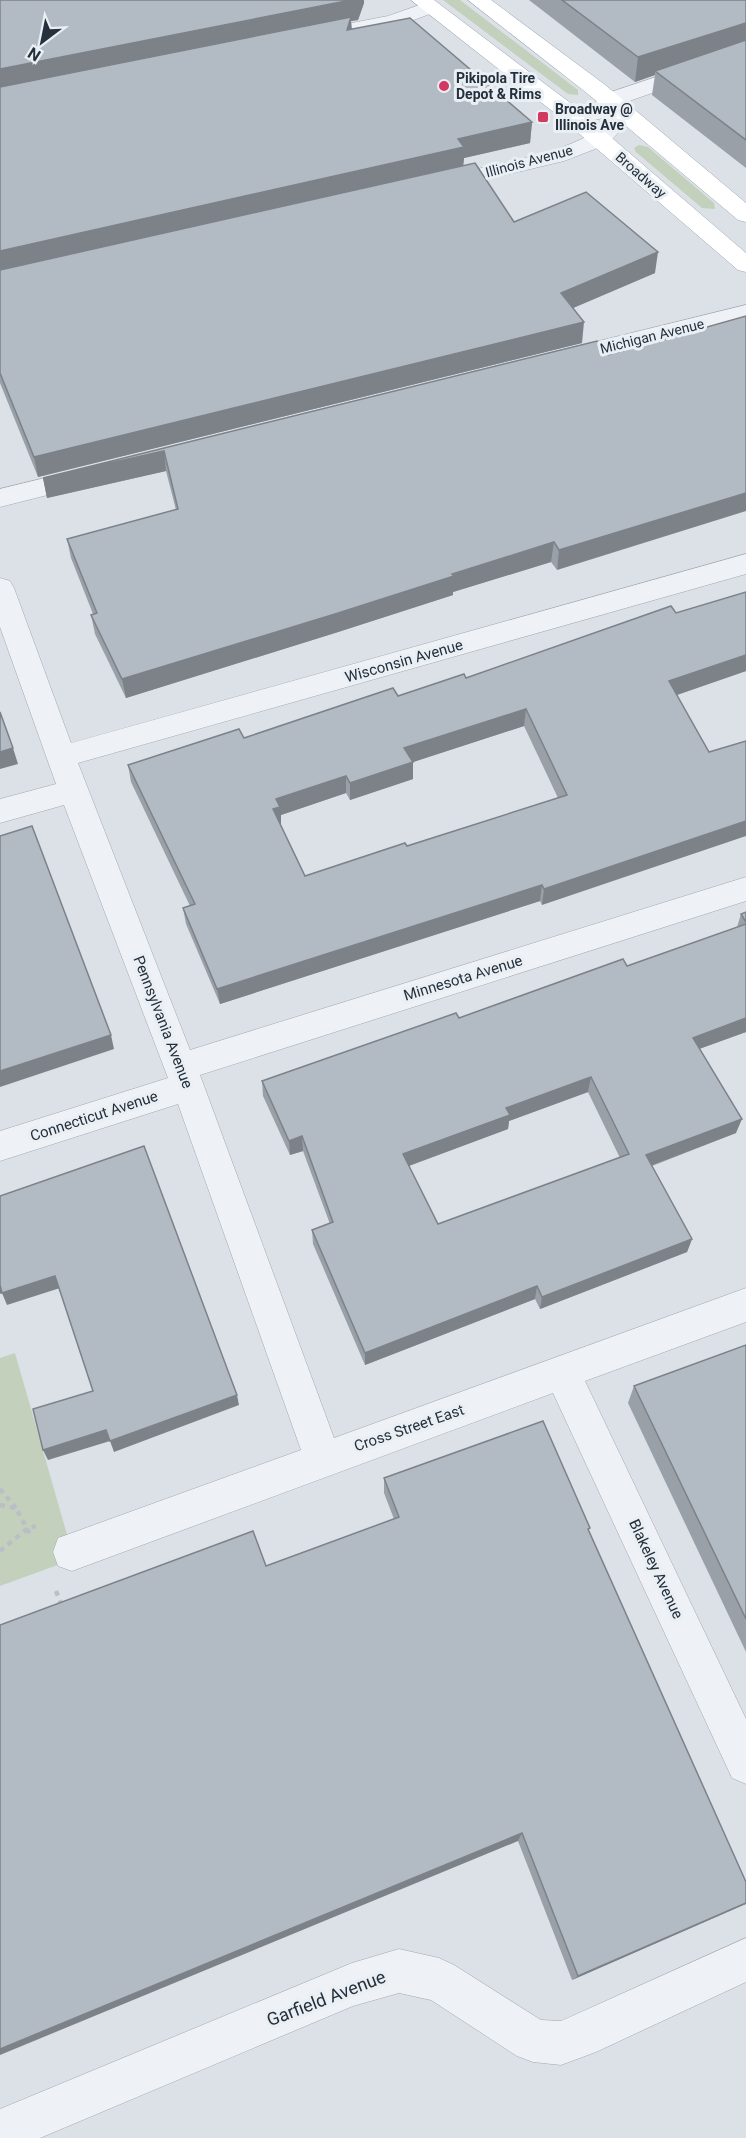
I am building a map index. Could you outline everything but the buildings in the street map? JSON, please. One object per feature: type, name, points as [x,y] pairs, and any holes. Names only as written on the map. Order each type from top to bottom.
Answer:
[{"type":"main road","points":[[478,0],[617,106],[746,215]]},
{"type":"main road","name":"Broadway","points":[[426,4],[592,133],[746,265]]},
{"type":"street","points":[[289,41],[393,21],[426,4]]},
{"type":"street","points":[[617,106],[746,53]]},
{"type":"street","name":"Illinois Avenue","points":[[416,189],[556,156],[592,133],[617,106]]},
{"type":"street","name":"Michigan Avenue","points":[[534,365],[746,313]]},
{"type":"street","points":[[0,498],[105,472]]},
{"type":"street","name":"Wisconsin Avenue","points":[[61,757],[746,564]]},
{"type":"street","name":"Pennsylvania Avenue","points":[[0,588],[61,757],[184,1077],[323,1458]]},
{"type":"street","points":[[0,811],[75,790]]},
{"type":"street","name":"Minnesota Avenue","points":[[184,1077],[746,890]]},
{"type":"street","name":"Connecticut Avenue","points":[[0,1146],[184,1077]]},
{"type":"street","name":"Cross Street East","points":[[72,1552],[323,1458],[563,1374],[746,1305]]},
{"type":"street","name":"Blakeley Avenue","points":[[563,1374],[746,1764]]},
{"type":"street","name":"Garfield Avenue","points":[[0,2132],[352,1985],[399,1971],[439,1980],[533,2040],[554,2043],[580,2036],[746,1960]]},
{"type":"path","points":[[0,1489],[16,1508]]},
{"type":"path","points":[[0,1551],[27,1529],[44,1523]]},
{"type":"green space","points":[[443,0],[460,0],[578,90],[578,95],[568,94]]},
{"type":"green space","points":[[639,145],[648,147],[714,203],[715,209],[702,208],[636,152],[634,148]]},
{"type":"green space","points":[[15,1353],[74,1559],[0,1586],[0,1358]]},
{"type":"place","name":"Pikipola Tire Depot & Rims","points":[[444,86]]},
{"type":"place","name":"Broadway @ Illinois Ave","points":[[543,117]]}]
